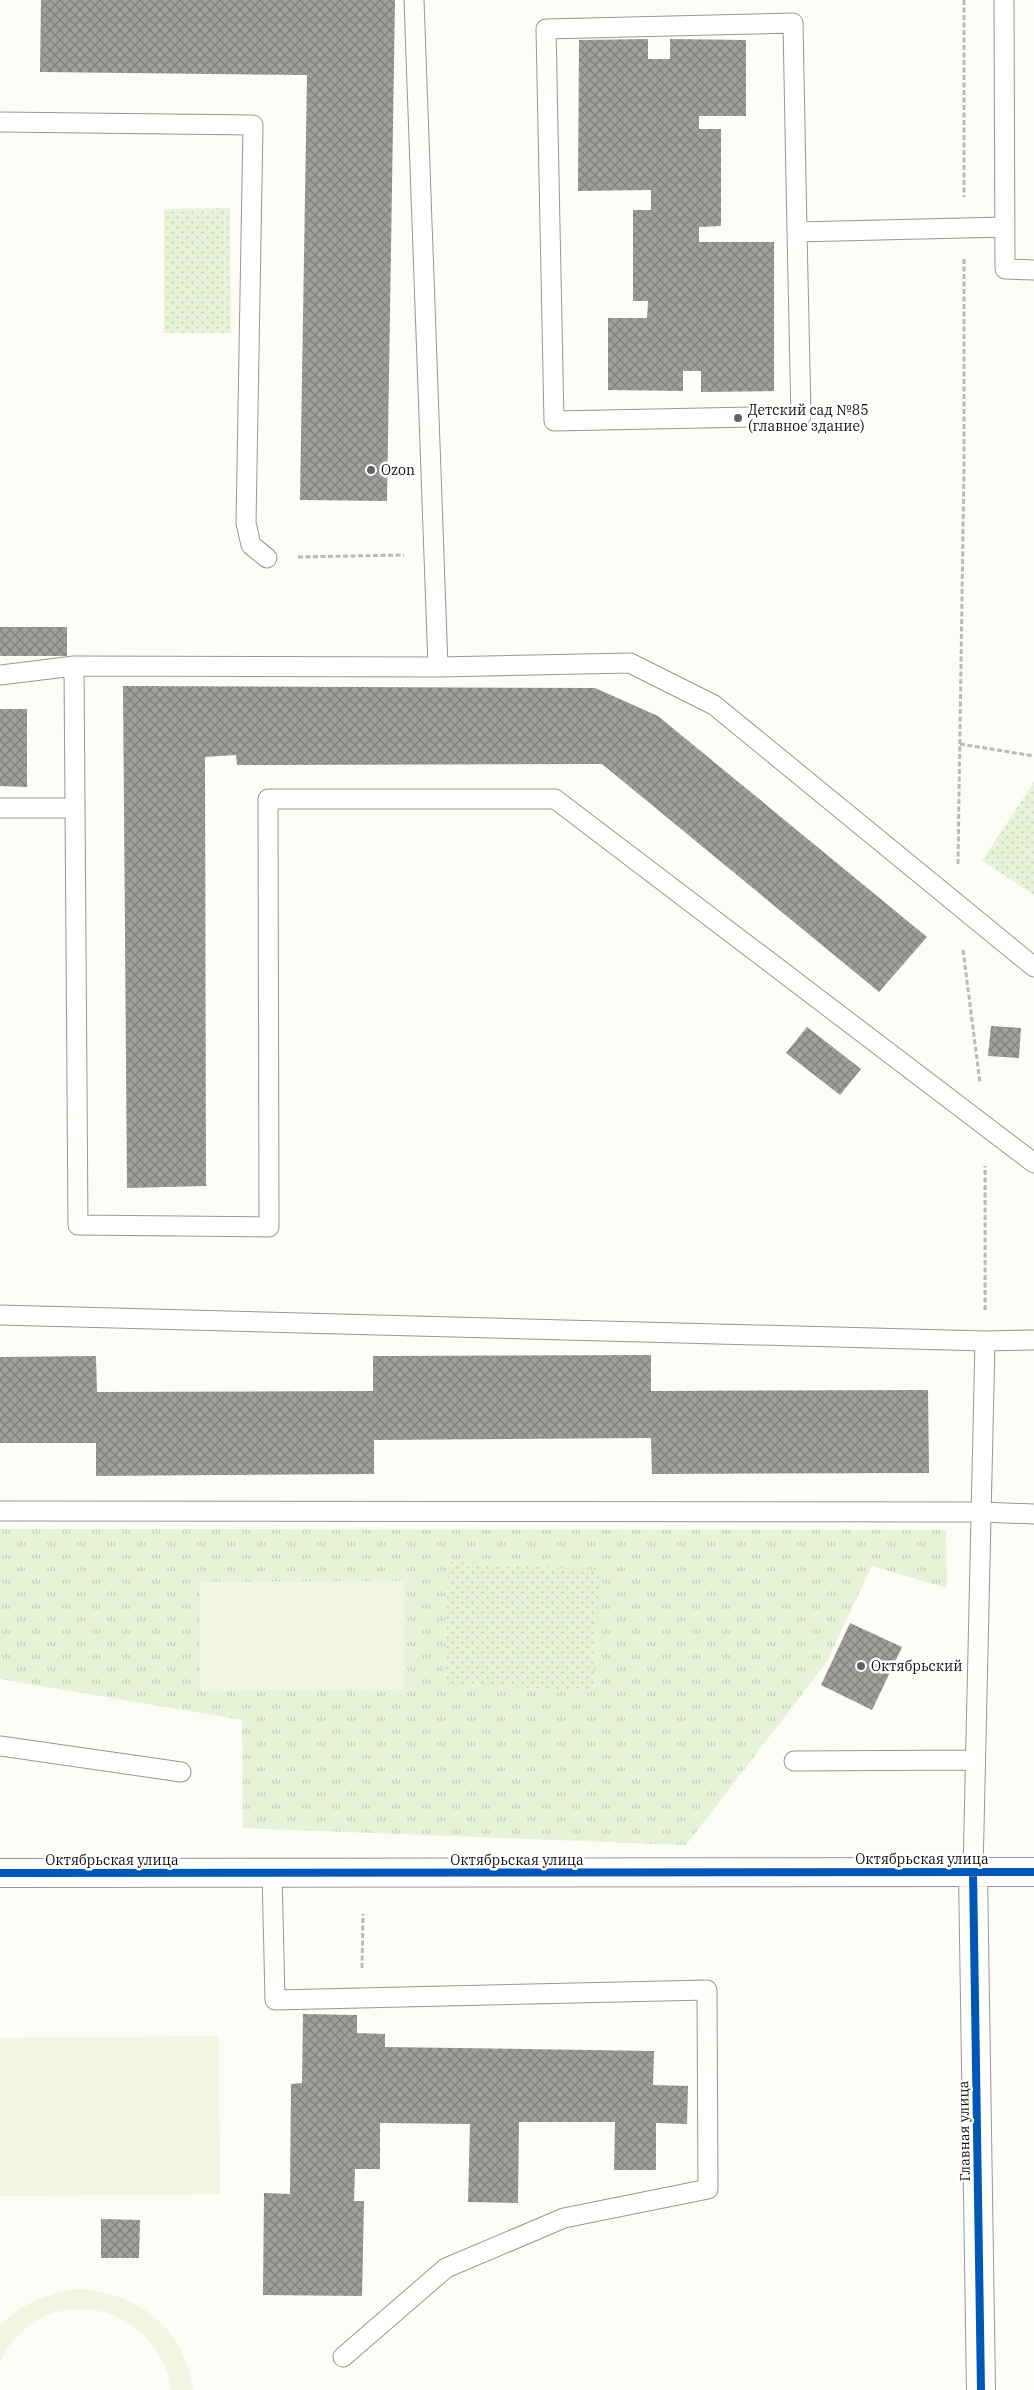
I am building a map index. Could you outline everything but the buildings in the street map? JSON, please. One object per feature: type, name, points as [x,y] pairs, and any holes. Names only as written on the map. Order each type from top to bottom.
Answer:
[{"type":"street","name":"Главная улица","points":[[973,1872],[980,2390]]},
{"type":"street","name":"Октябрьская улица","points":[[0,1873],[1034,1872]]},
{"type":"lane","points":[[414,0],[438,667]]},
{"type":"lane","points":[[1004,0],[1005,269],[1034,270]]},
{"type":"lane","points":[[793,23],[797,232],[801,416],[554,421],[546,29],[793,23]]},
{"type":"lane","points":[[0,122],[253,125],[246,523],[251,545],[267,558]]},
{"type":"lane","points":[[797,232],[1004,227]]},
{"type":"lane","points":[[0,675],[74,666],[438,667],[630,663],[714,705],[1034,967]]},
{"type":"lane","points":[[74,666],[78,1225],[269,1227],[268,799],[555,799],[1034,1163]]},
{"type":"lane","points":[[0,808],[75,808]]},
{"type":"lane","points":[[0,1315],[985,1341],[1034,1340]]},
{"type":"lane","points":[[973,1872],[985,1341]]},
{"type":"lane","points":[[0,1511],[980,1512],[1034,1514]]},
{"type":"lane","points":[[0,1746],[182,1772]]},
{"type":"lane","points":[[794,1761],[975,1760]]},
{"type":"lane","points":[[272,1872],[275,2000],[707,1990],[708,2189],[564,2218],[446,2268],[344,2357]]},
{"type":"path","points":[[958,904],[964,465],[964,0]]},
{"type":"path","points":[[267,558],[434,555]]},
{"type":"path","points":[[960,744],[1034,756]]},
{"type":"green space","points":[[230,208],[231,333],[164,333],[164,209]]},
{"type":"green space","points":[[1034,782],[1034,895],[982,861]]},
{"type":"green space","points":[[0,1529],[946,1530],[947,1588],[872,1566],[826,1663],[686,1845],[243,1828],[242,1720],[0,1679]]},
{"type":"green space","points":[[449,1562],[600,1570],[593,1691],[443,1683]]},
{"type":"green space","points":[[404,1581],[404,1689],[200,1691],[200,1582]]},
{"type":"green space","points":[[219,2036],[220,2194],[0,2196],[0,2038]]},
{"type":"green space","points":[[79,2289],[101,2292],[122,2298],[156,2318],[180,2348],[188,2368],[193,2390],[172,2390],[162,2359],[144,2335],[121,2319],[95,2310],[67,2310],[41,2318],[18,2335],[0,2362],[0,2326],[8,2318],[36,2300],[57,2293]]},
{"type":"cycle path","points":[[973,1872],[981,2390]]},
{"type":"cycle path","points":[[0,1873],[1034,1872]]},
{"type":"place","name":"Детский сад №85 (главное здание)","points":[[738,418]]},
{"type":"place","name":"Ozon","points":[[371,470]]},
{"type":"place","name":"Октябрьский","points":[[861,1666]]}]
